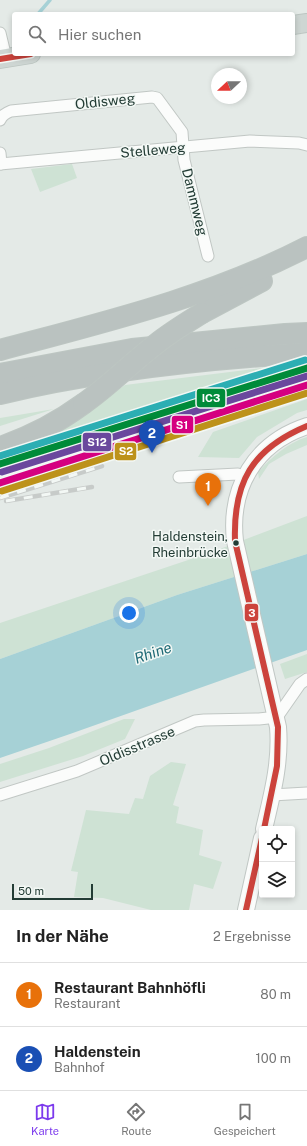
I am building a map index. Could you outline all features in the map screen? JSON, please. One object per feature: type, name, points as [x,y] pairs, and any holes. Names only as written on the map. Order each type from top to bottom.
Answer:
[{"type":"highway","points":[[0,350],[147,311],[196,295],[260,270],[307,247]]},
{"type":"highway","points":[[0,447],[46,428],[65,418],[97,394],[168,334],[202,313],[307,258]]},
{"type":"highway","points":[[0,374],[132,350],[307,333]]},
{"type":"highway","points":[[0,394],[50,384],[143,369],[258,356],[307,353]]},
{"type":"main road","points":[[295,25],[307,24]]},
{"type":"main road","points":[[3,59],[20,56]]},
{"type":"street","points":[[0,33],[3,59]]},
{"type":"street","name":"Oldisweg","points":[[0,120],[2,116],[11,111],[152,96],[157,98],[162,103],[182,132],[183,147]]},
{"type":"street","name":"Stelleweg","points":[[0,160],[250,141],[299,143],[307,145]]},
{"type":"street","name":"Dammweg","points":[[183,147],[184,160],[208,256]]},
{"type":"street","points":[[265,826],[279,754],[279,737],[277,717],[234,534],[234,509],[238,492],[245,477],[260,456],[269,446],[283,436],[307,426]]},
{"type":"street","points":[[179,477],[238,474],[245,477]]},
{"type":"street","points":[[277,717],[300,684],[307,679]]},
{"type":"street","name":"Oldisstrasse","points":[[0,795],[77,771],[195,721],[277,717]]},
{"type":"street","points":[[272,795],[307,793]]},
{"type":"street","points":[[246,910],[259,852]]},
{"type":"green space","points":[[72,164],[77,178],[40,192],[31,169]]},
{"type":"green space","points":[[269,367],[52,442],[61,429],[125,385]]},
{"type":"green space","points":[[307,399],[307,410],[297,413],[257,437],[239,458],[198,457],[213,432]]},
{"type":"green space","points":[[54,409],[0,426],[0,418]]},
{"type":"green space","points":[[307,437],[307,445],[286,454],[269,464],[259,479],[258,472],[274,456],[286,447]]},
{"type":"green space","points":[[307,516],[307,554],[177,595],[0,659],[0,623],[212,552]]},
{"type":"green space","points":[[307,654],[307,672],[285,679],[280,664]]},
{"type":"green space","points":[[124,719],[135,719],[125,739],[83,756],[0,782],[0,764],[49,748]]},
{"type":"green space","points":[[171,762],[186,764],[173,805],[179,807],[176,823],[203,830],[199,855],[222,862],[213,889],[194,884],[189,910],[151,910],[103,898],[74,897],[78,872],[71,871],[86,810],[129,814],[135,798],[143,799],[150,776]]},
{"type":"water","name":"Rhine","points":[[307,554],[307,650],[0,758],[0,659],[177,595]]},
{"type":"waterway","points":[[40,12],[50,0]]},
{"type":"railway","points":[[0,498],[102,466]]},
{"type":"railway","points":[[6,501],[92,487]]},
{"type":"transit line","name":"3","points":[[0,59],[19,56]]},
{"type":"transit line","points":[[0,456],[305,360]]},
{"type":"transit line","name":"IC3","points":[[0,464],[307,368]]},
{"type":"transit line","name":"S12","points":[[2,472],[307,376]]},
{"type":"transit line","name":"S1","points":[[0,483],[307,385]]},
{"type":"transit line","name":"S2","points":[[2,491],[307,393]]},
{"type":"transit line","name":"3","points":[[265,826],[277,766],[278,727],[235,541],[235,520],[242,485],[250,470],[272,445],[307,426]]},
{"type":"transit line","name":"3","points":[[246,910],[259,852]]},
{"type":"place","name":"Haldenstein","points":[[152,453]]},
{"type":"place","name":"Restaurant Bahnhöfli","points":[[208,506]]},
{"type":"place","name":"Haldenstein, Rheinbrücke","points":[[236,543]]}]
